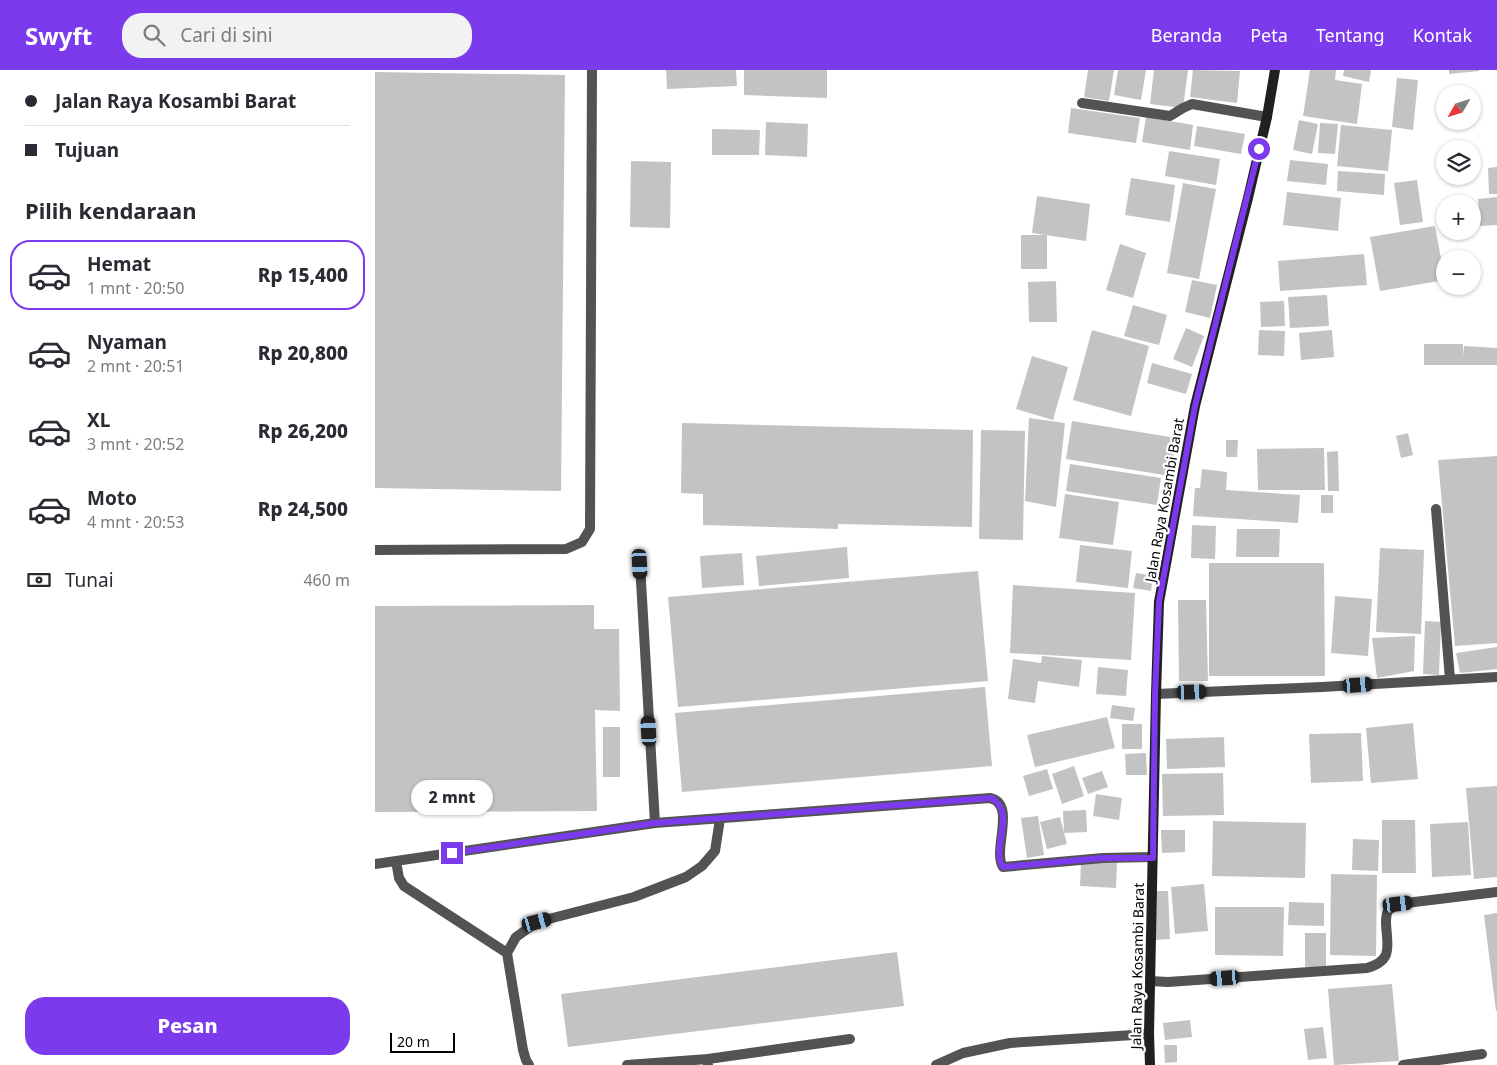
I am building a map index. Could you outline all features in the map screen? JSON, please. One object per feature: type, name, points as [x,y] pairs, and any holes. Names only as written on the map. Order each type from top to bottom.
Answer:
[{"type":"main road","name":"Jalan Raya Kosambi Barat","points":[[1150,1065],[1155,694],[1159,602],[1195,406],[1267,117],[1275,70]]},
{"type":"street","points":[[375,550],[566,548],[582,542],[590,529],[592,70]]},
{"type":"street","points":[[1082,103],[1170,116],[1192,104],[1267,117]]},
{"type":"street","points":[[1437,509],[1450,679]]},
{"type":"street","points":[[640,564],[655,823]]},
{"type":"street","points":[[1155,694],[1321,687],[1497,676]]},
{"type":"street","points":[[375,864],[655,823],[992,798],[1001,805],[1003,813],[999,860],[1003,867],[1103,858],[1153,858]]},
{"type":"street","points":[[529,1065],[523,1050],[507,953],[516,937],[537,922],[634,896],[686,877],[702,866],[715,851],[720,819]]},
{"type":"street","points":[[396,861],[399,878],[405,886],[507,953]]},
{"type":"street","points":[[1150,981],[1168,982],[1367,968],[1378,964],[1385,958],[1387,947],[1386,917],[1388,910],[1392,907],[1398,904],[1497,892]]},
{"type":"street","points":[[936,1065],[963,1053],[1010,1043],[1149,1034]]},
{"type":"street","points":[[627,1065],[708,1062],[850,1039]]},
{"type":"street","points":[[1403,1065],[1482,1054]]},
{"type":"building","points":[[666,70],[736,70],[737,86],[667,89]]},
{"type":"building","points":[[744,70],[827,70],[827,98],[744,95]]},
{"type":"building","points":[[1088,70],[1114,70],[1109,101],[1084,97]]},
{"type":"building","points":[[1118,70],[1146,70],[1141,100],[1114,95]]},
{"type":"building","points":[[1154,70],[1188,70],[1183,108],[1150,104]]},
{"type":"building","points":[[1193,70],[1240,71],[1237,103],[1190,97]]},
{"type":"building","points":[[1310,70],[1336,70],[1335,80],[1362,84],[1357,124],[1303,116]]},
{"type":"building","points":[[1344,70],[1371,70],[1369,82],[1343,76]]},
{"type":"building","points":[[1449,70],[1479,70],[1479,71],[1449,74]]},
{"type":"building","points":[[375,72],[565,75],[561,491],[375,488]]},
{"type":"building","points":[[1397,78],[1418,80],[1413,130],[1392,127]]},
{"type":"building","points":[[1071,108],[1140,118],[1136,143],[1068,133]]},
{"type":"building","points":[[1146,117],[1193,125],[1190,150],[1142,142]]},
{"type":"building","points":[[1299,120],[1318,124],[1312,154],[1293,150]]},
{"type":"building","points":[[766,122],[808,124],[807,157],[765,155]]},
{"type":"building","points":[[1320,123],[1338,124],[1335,154],[1318,153]]},
{"type":"building","points":[[1341,125],[1392,130],[1388,171],[1337,166]]},
{"type":"building","points":[[1197,126],[1245,134],[1241,154],[1194,146]]},
{"type":"building","points":[[712,129],[760,130],[759,155],[712,155]]},
{"type":"building","points":[[1169,151],[1220,159],[1216,185],[1165,176]]},
{"type":"building","points":[[1290,160],[1328,164],[1326,185],[1287,181]]},
{"type":"building","points":[[631,161],[671,162],[670,228],[630,227]]},
{"type":"building","points":[[1497,167],[1497,194],[1489,194],[1488,168]]},
{"type":"building","points":[[1338,171],[1385,174],[1384,195],[1337,191]]},
{"type":"building","points":[[1131,178],[1175,185],[1170,222],[1125,215]]},
{"type":"building","points":[[1417,180],[1423,222],[1400,225],[1394,183]]},
{"type":"building","points":[[1183,183],[1216,189],[1199,279],[1167,273]]},
{"type":"building","points":[[1287,192],[1341,198],[1338,231],[1283,225]]},
{"type":"building","points":[[1037,196],[1090,204],[1086,241],[1032,233]]},
{"type":"building","points":[[1497,197],[1497,225],[1481,226],[1481,199]]},
{"type":"building","points":[[1435,226],[1436,240],[1438,240],[1439,250],[1436,250],[1436,282],[1380,291],[1370,237]]},
{"type":"building","points":[[1021,235],[1047,235],[1047,269],[1021,269]]},
{"type":"building","points":[[1120,244],[1146,253],[1133,298],[1106,290]]},
{"type":"building","points":[[1364,254],[1367,285],[1280,291],[1278,261]]},
{"type":"building","points":[[1192,280],[1217,285],[1210,318],[1185,312]]},
{"type":"building","points":[[1056,281],[1057,322],[1029,322],[1028,282]]},
{"type":"building","points":[[1327,295],[1329,326],[1290,328],[1288,297]]},
{"type":"building","points":[[1284,301],[1285,326],[1261,327],[1260,302]]},
{"type":"building","points":[[1133,305],[1167,315],[1159,345],[1124,336]]},
{"type":"building","points":[[1186,328],[1204,336],[1192,367],[1173,359]]},
{"type":"building","points":[[1092,330],[1149,346],[1131,416],[1073,400]]},
{"type":"building","points":[[1259,330],[1285,331],[1284,356],[1258,355]]},
{"type":"building","points":[[1332,330],[1334,357],[1301,360],[1299,333]]},
{"type":"building","points":[[1424,344],[1463,344],[1463,356],[1464,346],[1497,348],[1497,365],[1424,365]]},
{"type":"building","points":[[1032,356],[1068,367],[1053,420],[1016,409]]},
{"type":"building","points":[[1152,363],[1192,374],[1186,394],[1147,383]]},
{"type":"building","points":[[1029,418],[1065,423],[1056,507],[1025,501]]},
{"type":"building","points":[[1072,421],[1176,438],[1170,476],[1066,459]]},
{"type":"building","points":[[682,423],[973,430],[972,527],[838,524],[838,529],[703,525],[703,494],[681,493]]},
{"type":"building","points":[[981,430],[1025,431],[1023,540],[979,539]]},
{"type":"building","points":[[1408,433],[1413,455],[1401,458],[1396,436]]},
{"type":"building","points":[[1226,440],[1238,440],[1237,457],[1226,457]]},
{"type":"building","points":[[1324,448],[1325,490],[1258,490],[1257,449]]},
{"type":"building","points":[[1338,451],[1339,491],[1328,491],[1327,452]]},
{"type":"building","points":[[1497,456],[1497,643],[1455,646],[1438,460]]},
{"type":"building","points":[[1070,464],[1161,478],[1157,505],[1066,491]]},
{"type":"building","points":[[1202,469],[1227,472],[1226,490],[1300,495],[1298,523],[1193,516],[1195,488],[1200,488]]},
{"type":"building","points":[[1065,494],[1119,502],[1113,545],[1059,538]]},
{"type":"building","points":[[1321,495],[1333,495],[1333,513],[1321,513]]},
{"type":"building","points":[[1192,525],[1216,526],[1215,559],[1191,558]]},
{"type":"building","points":[[1237,529],[1280,529],[1279,557],[1236,557]]},
{"type":"building","points":[[1080,545],[1132,551],[1128,588],[1076,582]]},
{"type":"building","points":[[847,547],[849,578],[759,586],[756,556]]},
{"type":"building","points":[[1380,548],[1424,550],[1421,634],[1376,632]]},
{"type":"building","points":[[742,553],[744,585],[702,588],[700,556]]},
{"type":"building","points":[[1209,563],[1324,563],[1325,676],[1209,676]]},
{"type":"building","points":[[978,571],[988,681],[678,707],[668,597]]},
{"type":"building","points":[[1136,573],[1153,576],[1151,591],[1133,588]]},
{"type":"building","points":[[1013,585],[1135,593],[1131,660],[1010,653]]},
{"type":"building","points":[[1335,596],[1372,599],[1368,656],[1331,653]]},
{"type":"building","points":[[1178,600],[1206,600],[1208,681],[1179,681]]},
{"type":"building","points":[[594,605],[594,629],[619,629],[620,711],[595,710],[597,811],[375,812],[375,606]]},
{"type":"building","points":[[1425,621],[1441,622],[1439,675],[1423,674]]},
{"type":"building","points":[[1415,636],[1414,671],[1377,678],[1372,638]]},
{"type":"building","points":[[1497,647],[1497,669],[1460,673],[1456,653]]},
{"type":"building","points":[[1042,656],[1082,660],[1079,687],[1038,681],[1035,703],[1008,699],[1013,659],[1041,663]]},
{"type":"building","points":[[1098,667],[1128,670],[1126,696],[1096,694]]},
{"type":"building","points":[[985,687],[992,766],[682,792],[675,713]]},
{"type":"building","points":[[1112,705],[1135,708],[1133,721],[1110,718]]},
{"type":"building","points":[[1107,717],[1115,748],[1035,767],[1027,735]]},
{"type":"building","points":[[1413,723],[1418,779],[1371,783],[1366,728]]},
{"type":"building","points":[[1122,724],[1142,724],[1142,749],[1122,749]]},
{"type":"building","points":[[603,727],[620,727],[620,777],[603,777]]},
{"type":"building","points":[[1361,733],[1363,781],[1311,783],[1309,734]]},
{"type":"building","points":[[1224,737],[1225,767],[1167,769],[1166,739]]},
{"type":"building","points":[[1146,753],[1147,775],[1126,775],[1125,754]]},
{"type":"building","points":[[1074,766],[1084,796],[1062,804],[1052,774]]},
{"type":"building","points":[[1047,769],[1053,789],[1029,796],[1023,776]]},
{"type":"building","points":[[1102,771],[1108,787],[1088,794],[1082,778]]},
{"type":"building","points":[[1223,773],[1224,815],[1163,816],[1162,774]]},
{"type":"building","points":[[1497,786],[1497,877],[1474,879],[1466,788]]},
{"type":"building","points":[[1096,794],[1122,798],[1119,820],[1093,816]]},
{"type":"building","points":[[1086,810],[1087,832],[1064,833],[1063,811]]},
{"type":"building","points":[[1038,816],[1044,855],[1027,858],[1021,818]]},
{"type":"building","points":[[1060,817],[1067,844],[1047,849],[1040,822]]},
{"type":"building","points":[[1382,820],[1415,820],[1416,873],[1382,873]]},
{"type":"building","points":[[1213,821],[1306,823],[1305,878],[1212,876]]},
{"type":"building","points":[[1468,822],[1471,875],[1432,877],[1430,824]]},
{"type":"building","points":[[1161,830],[1185,830],[1185,852],[1162,853]]},
{"type":"building","points":[[1353,839],[1379,840],[1378,871],[1352,870]]},
{"type":"building","points":[[1081,862],[1117,863],[1116,888],[1080,886]]},
{"type":"building","points":[[1331,874],[1377,875],[1376,956],[1330,955]]},
{"type":"building","points":[[1204,884],[1208,931],[1175,934],[1171,887]]},
{"type":"building","points":[[1153,891],[1168,891],[1170,939],[1155,940]]},
{"type":"building","points":[[1289,902],[1324,903],[1324,926],[1288,925]]},
{"type":"building","points":[[1215,907],[1284,907],[1283,956],[1215,955]]},
{"type":"building","points":[[1497,913],[1497,1011],[1496,1011],[1484,915]]},
{"type":"building","points":[[1305,933],[1326,933],[1326,967],[1305,967]]},
{"type":"building","points":[[897,952],[904,1006],[568,1047],[561,994]]},
{"type":"building","points":[[1392,984],[1399,1061],[1334,1065],[1328,989]]},
{"type":"building","points":[[1190,1020],[1192,1037],[1165,1040],[1163,1023]]},
{"type":"building","points":[[1323,1027],[1327,1058],[1308,1060],[1304,1029]]},
{"type":"building","points":[[1164,1045],[1177,1045],[1177,1062],[1165,1063]]},
{"type":"route","points":[[452,853],[655,823],[992,798],[1001,805],[1003,813],[999,860],[1003,867],[1103,858],[1153,858],[1155,694],[1159,602],[1195,406],[1259,149]]}]
